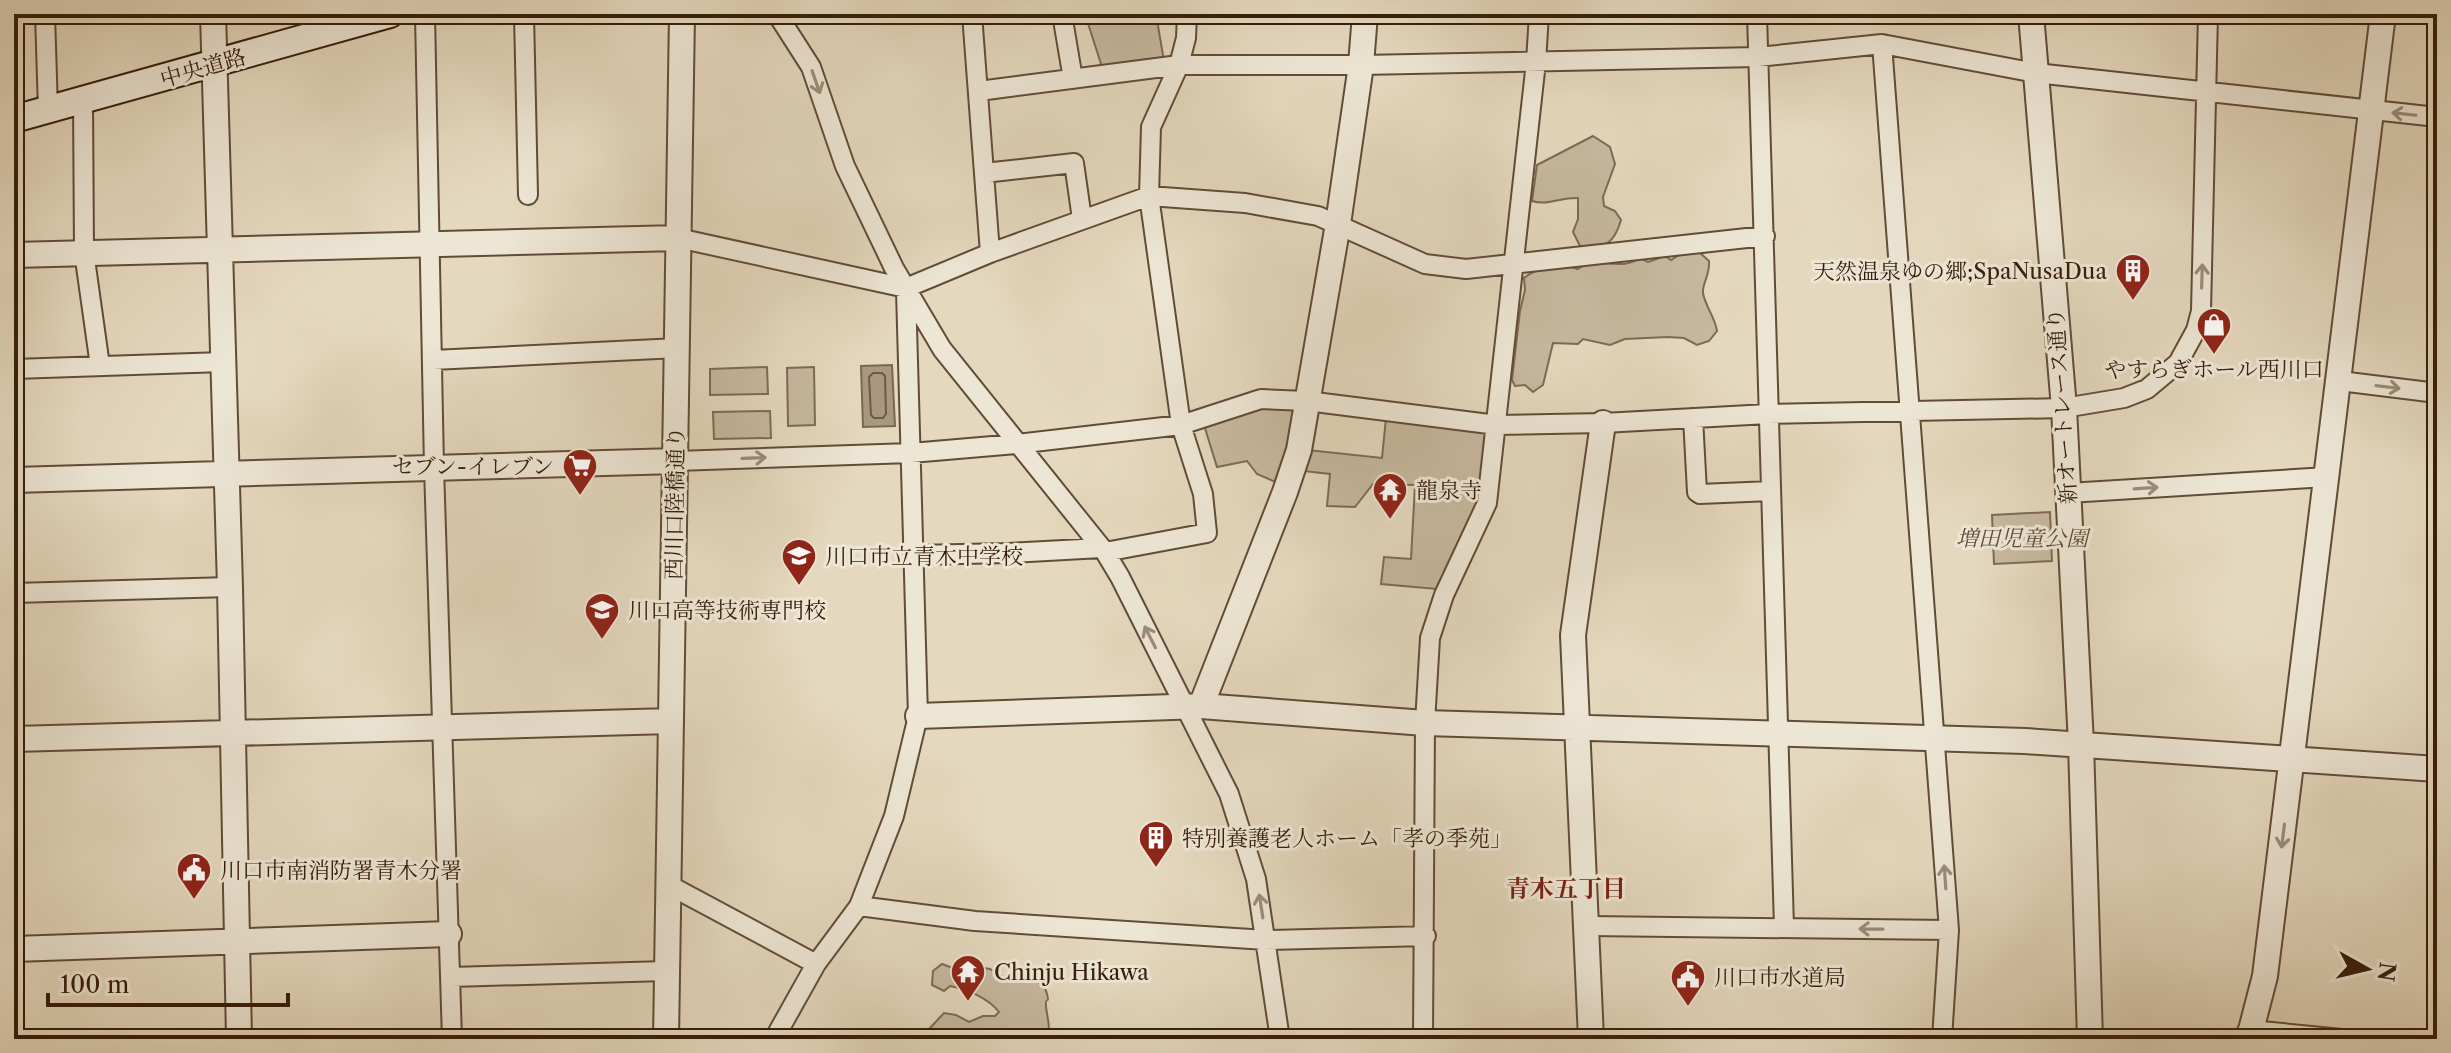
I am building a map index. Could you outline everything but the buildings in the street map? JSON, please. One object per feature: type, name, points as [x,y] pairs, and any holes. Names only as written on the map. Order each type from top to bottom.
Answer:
[{"type":"main road","name":"中央道路","points":[[14,119],[214,65],[335,22],[390,14]]},
{"type":"street","points":[[45,14],[48,110]]},
{"type":"street","points":[[213,14],[230,587],[239,1039]]},
{"type":"street","points":[[425,14],[434,467],[452,1039]]},
{"type":"street","points":[[524,14],[528,195]]},
{"type":"street","name":"西川口陸橋通り","points":[[666,1039],[682,14]]},
{"type":"street","points":[[777,14],[811,67],[845,166],[906,288],[942,349],[1103,550],[1193,707],[1229,794],[1256,879],[1280,1039]]},
{"type":"street","points":[[972,14],[990,253]]},
{"type":"street","points":[[1062,14],[1073,79]]},
{"type":"street","points":[[914,555],[1103,550],[1207,533],[1203,494],[1181,425],[1149,196],[1151,127],[1179,65],[1186,38],[1187,14]]},
{"type":"street","points":[[1193,707],[1285,492],[1299,450],[1338,224],[1361,65],[1365,14]]},
{"type":"street","points":[[1423,1039],[1425,723],[1430,638],[1444,595],[1487,503],[1539,14]]},
{"type":"street","points":[[1757,14],[1784,927]]},
{"type":"street","name":"新オートレース通り","points":[[2031,14],[2064,408],[2081,744],[2090,1039]]},
{"type":"street","points":[[14,480],[911,453],[1181,425],[1261,399],[1307,401],[1497,425],[1768,414],[2064,408],[2124,398],[2147,389],[2178,363],[2196,330],[2201,311],[2208,14]]},
{"type":"street","points":[[2342,1039],[2248,1035],[2265,976],[2383,14]]},
{"type":"street","points":[[979,91],[1179,65],[1361,65],[1758,57],[1882,44],[2036,73],[2437,117]]},
{"type":"street","points":[[1882,44],[1949,930],[1942,1039]]},
{"type":"street","points":[[83,101],[84,252],[100,366]]},
{"type":"street","points":[[984,173],[1074,163],[1082,219]]},
{"type":"street","points":[[14,255],[678,238],[906,288],[990,253],[1149,196],[1245,203],[1318,216],[1425,264],[1466,269],[1765,236]]},
{"type":"street","points":[[774,1039],[816,964],[859,906],[894,816],[918,716],[906,288]]},
{"type":"street","points":[[433,360],[678,348]]},
{"type":"street","points":[[14,369],[223,362]]},
{"type":"street","points":[[2340,381],[2437,393]]},
{"type":"street","points":[[1693,418],[1697,492],[1771,491]]},
{"type":"street","points":[[1591,1039],[1573,635],[1603,423]]},
{"type":"street","points":[[2068,493],[2327,477]]},
{"type":"street","points":[[14,593],[230,587]]},
{"type":"street","points":[[918,716],[1193,707],[1425,723],[2081,744],[2437,769]]},
{"type":"street","points":[[14,739],[671,721]]},
{"type":"street","points":[[667,884],[816,964]]},
{"type":"street","points":[[859,906],[975,921],[1266,940],[1426,936]]},
{"type":"street","points":[[1588,926],[1949,930]]},
{"type":"street","points":[[14,949],[449,934]]},
{"type":"street","points":[[451,977],[666,971]]},
{"type":"green space","points":[[1085,14],[1118,14],[1120,19],[1156,14],[1164,61],[1102,67]]},
{"type":"green space","points":[[1593,136],[1610,147],[1615,164],[1603,197],[1604,206],[1615,211],[1621,220],[1608,243],[1580,246],[1573,232],[1578,219],[1578,198],[1532,201],[1537,165]]},
{"type":"green space","points":[[1699,252],[1709,261],[1703,293],[1717,331],[1709,341],[1697,345],[1684,338],[1668,337],[1625,339],[1610,345],[1583,339],[1578,344],[1553,343],[1543,385],[1533,392],[1525,385],[1515,386],[1512,380],[1524,278],[1529,274],[1550,268],[1578,269],[1593,263],[1625,264],[1640,258],[1648,262],[1665,256],[1671,260],[1682,253]]},
{"type":"green space","points":[[767,367],[768,394],[710,395],[710,369]]},
{"type":"green space","points":[[814,367],[815,425],[788,426],[787,368]]},
{"type":"green space","points":[[1269,404],[1293,408],[1296,413],[1278,483],[1257,474],[1247,461],[1217,467],[1204,425]]},
{"type":"green space","points":[[770,411],[771,438],[714,439],[713,412]]},
{"type":"green space","points":[[1386,418],[1485,431],[1488,438],[1478,506],[1437,589],[1381,584],[1384,557],[1411,559],[1415,485],[1373,484],[1355,507],[1327,506],[1330,474],[1303,471],[1308,450],[1382,458]]},
{"type":"green space","name":"増田児童公園","points":[[2050,512],[2052,561],[1994,564],[1992,515]]},
{"type":"green space","points":[[942,964],[961,971],[978,967],[990,969],[1008,980],[1025,978],[1037,981],[1045,988],[1048,997],[1048,1039],[934,1039],[929,1029],[944,1013],[969,1022],[983,1016],[995,1016],[999,1012],[989,1002],[970,992],[950,986],[944,991],[932,985],[933,971]]},
{"type":"water","points":[[892,365],[895,426],[863,427],[861,366]]},
{"type":"place","name":"天然温泉ゆの郷;SpaNusaDua","points":[[2133,302]]},
{"type":"place","name":"やすらぎホール西川口","points":[[2214,356]]},
{"type":"place","name":"セブン-イレブン","points":[[580,497]]},
{"type":"place","name":"龍泉寺","points":[[1390,521]]},
{"type":"place","name":"川口市立青木中学校","points":[[799,587]]},
{"type":"place","name":"川口高等技術専門校","points":[[602,641]]},
{"type":"place","name":"特別養護老人ホーム「孝の季苑」","points":[[1156,869]]},
{"type":"place","name":"川口市南消防署青木分署","points":[[194,901]]},
{"type":"place","name":"Chinju Hikawa","points":[[968,1003]]},
{"type":"place","name":"川口市水道局","points":[[1688,1008]]},
{"type":"district","name":"青木五丁目","points":[[1566,888]]}]
